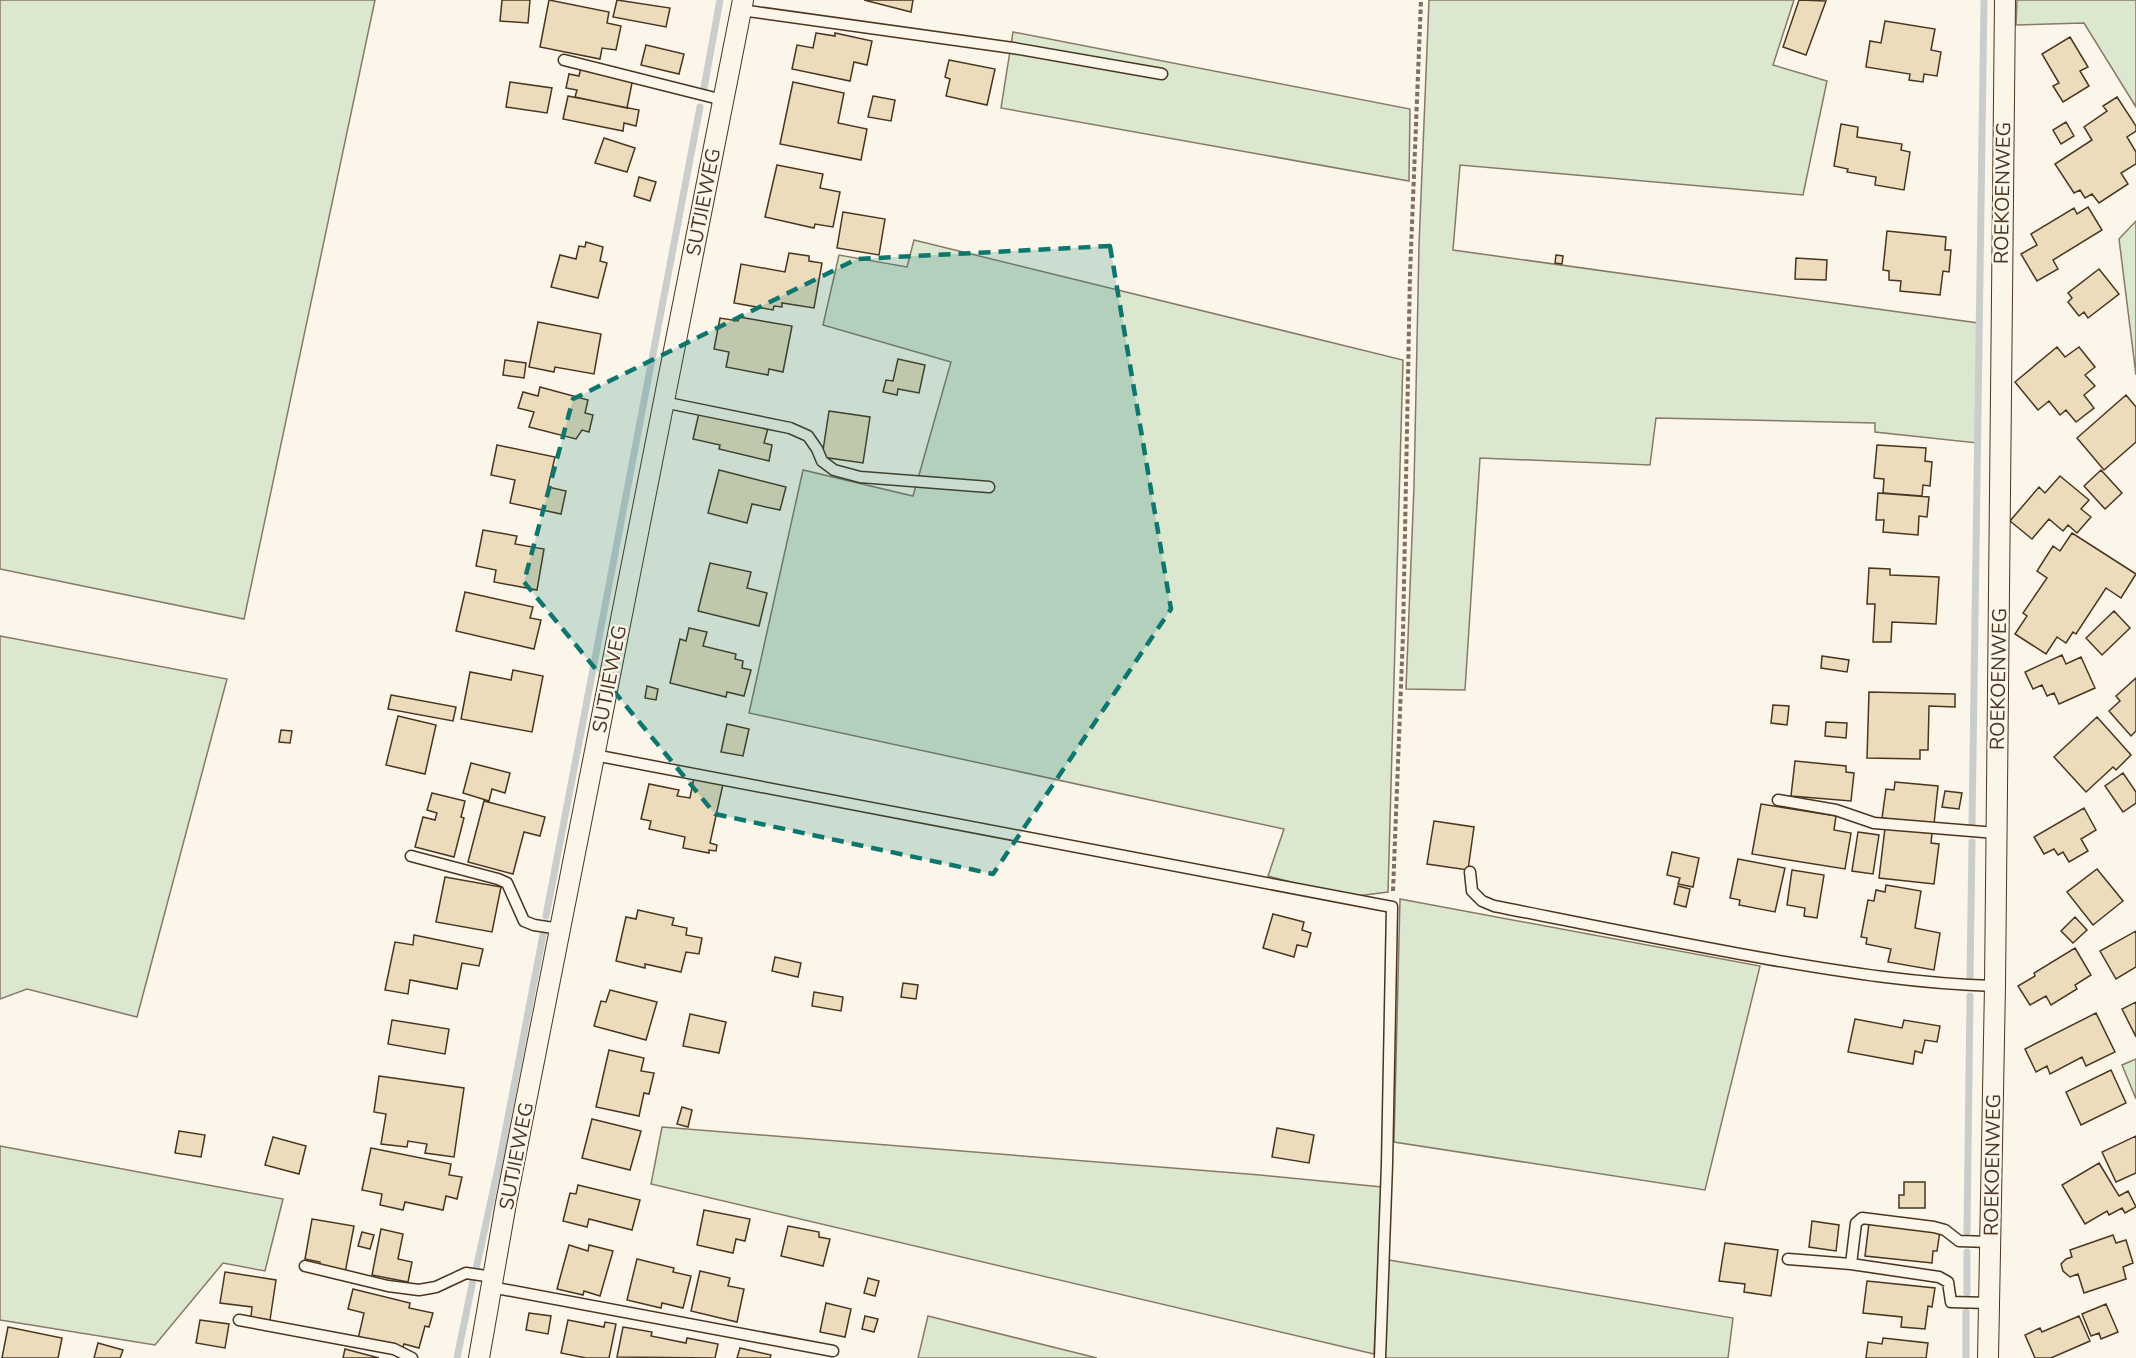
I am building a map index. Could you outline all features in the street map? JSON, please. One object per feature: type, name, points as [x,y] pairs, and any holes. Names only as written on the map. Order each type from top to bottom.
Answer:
[{"type":"street","name":"ROEKOENWEG","points":[[1988,1358],[1995,986],[2005,0]]},
{"type":"street","name":"SUTJIEWEG","points":[[484,1357],[492,1282],[742,5]]},
{"type":"lane","points":[[742,5],[1162,74]]},
{"type":"lane","points":[[564,60],[723,100]]},
{"type":"lane","points":[[663,402],[790,428],[807,436],[817,449],[822,461],[834,470],[860,477],[989,487]]},
{"type":"lane","points":[[594,755],[1392,907],[1387,1164],[1380,1358]]},
{"type":"lane","points":[[1778,800],[1836,810],[1874,823],[1996,833]]},
{"type":"lane","points":[[411,856],[507,883],[524,921],[560,929]]},
{"type":"lane","points":[[1470,872],[1472,891],[1482,901],[1494,906],[1808,966],[1940,984],[1995,986]]},
{"type":"lane","points":[[1851,1264],[1857,1223],[1862,1218],[1934,1227],[1945,1230],[1959,1241],[1990,1242]]},
{"type":"lane","points":[[1788,1259],[1851,1264],[1943,1278],[1948,1282],[1951,1302],[1989,1303]]},
{"type":"lane","points":[[305,1266],[388,1286],[419,1290],[436,1287],[466,1274],[492,1282],[833,1351]]},
{"type":"lane","points":[[240,1320],[394,1349],[412,1358]]},
{"type":"path","points":[[1392,907],[1403,635],[1410,274],[1421,0]]},
{"type":"highlighted area","points":[[1110,246],[1171,609],[993,874],[715,814],[524,582],[573,399],[857,259]]},
{"type":"green space","points":[[0,0],[375,0],[244,619],[0,569]]},
{"type":"green space","points":[[1429,0],[1794,0],[1773,65],[1827,81],[1803,195],[1460,165],[1453,250],[1978,323],[1977,443],[1875,432],[1875,423],[1656,418],[1650,465],[1480,458],[1465,690],[1406,689],[1414,486],[1419,245]]},
{"type":"green space","points":[[2017,0],[2136,0],[2136,107],[2084,23],[2016,25]]},
{"type":"green space","points":[[1013,32],[1410,109],[1409,181],[1001,108]]},
{"type":"green space","points":[[2136,221],[2136,375],[2119,239]]},
{"type":"green space","points":[[914,240],[1403,360],[1388,892],[1349,897],[1268,876],[1284,829],[749,713],[803,470],[913,496],[951,362],[823,325],[839,255],[907,267]]},
{"type":"green space","points":[[0,636],[227,679],[137,1017],[27,989],[0,999]]},
{"type":"green space","points":[[1400,899],[1760,966],[1705,1190],[1394,1142]]},
{"type":"green space","points":[[2136,1059],[2136,1099],[2122,1065]]},
{"type":"green space","points":[[662,1127],[1260,1175],[1382,1187],[1374,1354],[651,1184]]},
{"type":"green space","points":[[0,1146],[283,1199],[265,1271],[223,1263],[155,1345],[0,1320]]},
{"type":"green space","points":[[1389,1260],[1733,1318],[1728,1358],[1384,1358]]},
{"type":"green space","points":[[928,1316],[1097,1358],[918,1358]]},
{"type":"building","points":[[502,0],[530,0],[528,23],[500,21]]},
{"type":"building","points":[[549,0],[609,12],[607,23],[621,26],[616,50],[602,48],[600,59],[540,47]]},
{"type":"building","points":[[617,0],[670,8],[666,27],[613,17]]},
{"type":"building","points":[[864,0],[913,0],[911,12]]},
{"type":"building","points":[[1799,0],[1826,1],[1806,55],[1783,47]]},
{"type":"building","points":[[1885,21],[1935,29],[1931,50],[1941,52],[1937,76],[1924,74],[1923,82],[1909,80],[1910,74],[1866,67],[1870,41],[1881,43]]},
{"type":"building","points":[[816,33],[835,36],[835,33],[872,41],[867,65],[854,62],[850,81],[792,69],[797,45],[813,48]]},
{"type":"building","points":[[2070,37],[2088,67],[2080,71],[2089,86],[2063,102],[2053,86],[2059,83],[2042,54]]},
{"type":"building","points":[[646,45],[684,54],[679,74],[641,65]]},
{"type":"building","points":[[949,60],[995,69],[987,105],[946,96],[950,79],[945,77]]},
{"type":"building","points":[[581,67],[633,78],[627,108],[575,97],[577,90],[566,88],[569,74],[579,76]]},
{"type":"building","points":[[510,82],[552,88],[547,113],[506,107]]},
{"type":"building","points":[[793,82],[844,93],[838,123],[867,129],[861,160],[780,144]]},
{"type":"building","points":[[568,96],[639,110],[636,126],[624,123],[623,131],[563,119]]},
{"type":"building","points":[[873,96],[895,100],[891,121],[868,117]]},
{"type":"building","points":[[2117,97],[2136,126],[2136,131],[2127,137],[2136,152],[2136,164],[2121,173],[2128,184],[2099,203],[2092,194],[2085,198],[2080,190],[2074,193],[2055,164],[2092,140],[2084,127],[2107,111],[2103,106]]},
{"type":"building","points":[[2066,122],[2074,136],[2061,144],[2053,130]]},
{"type":"building","points":[[1841,124],[1858,127],[1857,137],[1902,144],[1901,150],[1910,152],[1904,190],[1875,185],[1876,177],[1847,172],[1848,169],[1834,166]]},
{"type":"building","points":[[604,138],[635,148],[627,172],[595,163]]},
{"type":"building","points":[[777,165],[823,174],[820,188],[840,192],[833,227],[815,224],[814,228],[765,217]]},
{"type":"building","points":[[639,177],[656,182],[650,201],[634,196]]},
{"type":"building","points":[[2088,207],[2102,230],[2053,260],[2058,269],[2037,281],[2021,254],[2037,245],[2031,234],[2074,208],[2077,214]]},
{"type":"building","points":[[843,212],[885,219],[879,255],[837,248]]},
{"type":"building","points":[[1887,231],[1946,237],[1945,250],[1951,250],[1949,272],[1943,271],[1940,295],[1900,291],[1901,281],[1889,280],[1889,271],[1883,270]]},
{"type":"building","points":[[586,242],[603,247],[600,261],[607,263],[598,298],[551,287],[560,255],[576,259],[579,246],[585,247]]},
{"type":"building","points":[[789,253],[809,256],[809,261],[822,263],[814,308],[782,303],[782,307],[774,306],[773,310],[734,303],[741,264],[785,272]]},
{"type":"building","points":[[1556,255],[1563,256],[1562,264],[1555,263]]},
{"type":"building","points":[[1796,258],[1827,260],[1826,280],[1795,279]]},
{"type":"building","points":[[2099,269],[2119,294],[2088,318],[2084,312],[2079,316],[2068,302],[2072,298],[2068,293]]},
{"type":"building","points":[[739,317],[792,326],[783,372],[769,369],[768,375],[726,367],[729,352],[714,349],[720,318],[738,321]]},
{"type":"building","points":[[538,322],[601,334],[594,374],[555,367],[554,372],[529,367]]},
{"type":"building","points":[[2057,347],[2065,357],[2079,347],[2095,367],[2085,375],[2095,386],[2084,395],[2094,408],[2076,422],[2066,410],[2060,415],[2049,401],[2038,410],[2015,382]]},
{"type":"building","points":[[898,359],[925,365],[919,393],[898,389],[897,395],[883,392],[886,380],[893,381]]},
{"type":"building","points":[[505,360],[526,363],[524,378],[503,375]]},
{"type":"building","points":[[540,387],[588,400],[585,413],[593,415],[589,432],[582,430],[576,439],[529,427],[534,412],[518,408],[523,392],[538,396]]},
{"type":"building","points":[[2126,395],[2136,407],[2136,442],[2104,470],[2077,438]]},
{"type":"building","points":[[829,411],[870,417],[863,463],[822,457]]},
{"type":"building","points":[[699,413],[768,428],[764,443],[772,445],[769,461],[719,449],[720,445],[693,439]]},
{"type":"building","points":[[497,445],[555,457],[548,487],[566,491],[561,514],[510,503],[515,480],[491,475]]},
{"type":"building","points":[[1877,445],[1926,448],[1925,461],[1932,462],[1930,486],[1923,485],[1922,496],[1883,493],[1884,479],[1874,478]]},
{"type":"building","points":[[719,470],[786,487],[780,510],[752,504],[747,523],[708,513]]},
{"type":"building","points":[[2101,470],[2122,493],[2105,509],[2084,486]]},
{"type":"building","points":[[2060,476],[2089,500],[2081,509],[2091,517],[2077,533],[2068,525],[2063,531],[2049,519],[2032,539],[2010,521],[2039,487],[2045,493]]},
{"type":"building","points":[[1878,493],[1929,497],[1927,517],[1919,516],[1918,535],[1883,532],[1884,520],[1876,520]]},
{"type":"building","points":[[483,530],[517,536],[515,544],[544,549],[537,590],[494,582],[496,570],[476,566]]},
{"type":"building","points":[[2072,533],[2136,574],[2121,598],[2106,588],[2076,634],[2073,632],[2066,643],[2057,637],[2046,654],[2015,634],[2027,616],[2023,613],[2047,578],[2037,571],[2053,546],[2060,551]]},
{"type":"building","points":[[710,563],[751,572],[747,588],[767,593],[759,626],[698,611]]},
{"type":"building","points":[[1869,568],[1890,569],[1890,575],[1939,577],[1936,624],[1892,622],[1891,642],[1873,642],[1875,604],[1867,604]]},
{"type":"building","points":[[465,592],[533,607],[530,618],[541,620],[534,649],[456,631]]},
{"type":"building","points":[[2114,611],[2130,628],[2102,655],[2086,638]]},
{"type":"building","points":[[689,628],[707,632],[703,646],[736,654],[735,659],[743,661],[742,668],[751,670],[744,696],[727,692],[726,697],[670,683],[680,639],[686,641]]},
{"type":"building","points":[[2062,655],[2066,664],[2081,657],[2095,688],[2059,704],[2054,693],[2047,696],[2042,685],[2033,689],[2025,672]]},
{"type":"building","points":[[1822,656],[1849,660],[1847,672],[1821,668]]},
{"type":"building","points":[[513,670],[543,676],[532,732],[461,719],[470,672],[511,680]]},
{"type":"building","points":[[2136,678],[2136,731],[2131,736],[2109,711],[2120,701],[2116,696]]},
{"type":"building","points":[[647,686],[658,689],[656,700],[645,698]]},
{"type":"building","points":[[1869,692],[1955,694],[1955,707],[1929,706],[1928,750],[1920,750],[1920,759],[1867,758]]},
{"type":"building","points":[[391,695],[456,707],[453,721],[388,709]]},
{"type":"building","points":[[1773,705],[1789,706],[1787,725],[1771,723]]},
{"type":"building","points":[[398,716],[436,725],[425,774],[386,765]]},
{"type":"building","points":[[2097,717],[2131,755],[2116,770],[2113,767],[2086,792],[2054,757]]},
{"type":"building","points":[[1826,722],[1847,723],[1846,738],[1825,736]]},
{"type":"building","points":[[727,724],[749,729],[743,756],[721,752]]},
{"type":"building","points":[[281,730],[292,731],[290,743],[279,742]]},
{"type":"building","points":[[1795,761],[1846,766],[1846,772],[1854,773],[1851,801],[1791,796]]},
{"type":"building","points":[[471,763],[510,773],[505,793],[492,789],[489,801],[463,793]]},
{"type":"building","points":[[2123,773],[2136,792],[2136,803],[2123,812],[2105,786]]},
{"type":"building","points":[[694,778],[723,784],[710,843],[717,845],[716,851],[709,850],[709,853],[683,848],[685,837],[649,829],[651,821],[641,819],[649,784],[679,790],[677,796],[690,798]]},
{"type":"building","points":[[1895,782],[1938,786],[1934,824],[1882,818],[1886,789],[1894,790]]},
{"type":"building","points":[[1945,791],[1962,793],[1959,809],[1942,807]]},
{"type":"building","points":[[432,793],[465,801],[461,817],[464,818],[454,857],[415,847],[423,817],[435,820],[437,813],[427,810]]},
{"type":"building","points":[[484,801],[545,817],[540,836],[524,832],[513,874],[468,862]]},
{"type":"building","points":[[1761,804],[1836,816],[1834,830],[1851,833],[1845,869],[1752,854]]},
{"type":"building","points":[[2084,808],[2096,830],[2081,839],[2088,851],[2069,862],[2063,852],[2058,855],[2054,849],[2044,854],[2034,837]]},
{"type":"building","points":[[1434,821],[1474,827],[1468,870],[1427,864]]},
{"type":"building","points":[[1885,828],[1932,833],[1931,843],[1939,844],[1934,884],[1879,878]]},
{"type":"building","points":[[1858,832],[1879,835],[1873,874],[1852,871]]},
{"type":"building","points":[[1672,852],[1699,858],[1693,887],[1678,884],[1680,878],[1667,875]]},
{"type":"building","points":[[1738,859],[1785,868],[1775,912],[1739,905],[1740,900],[1730,898]]},
{"type":"building","points":[[2097,869],[2123,901],[2093,925],[2067,892]]},
{"type":"building","points":[[1792,870],[1824,875],[1817,918],[1804,916],[1805,908],[1787,905]]},
{"type":"building","points":[[445,877],[501,887],[492,932],[436,922]]},
{"type":"building","points":[[1886,885],[1921,891],[1915,928],[1940,933],[1934,970],[1888,962],[1891,949],[1866,944],[1867,938],[1861,937],[1868,900],[1874,901],[1876,890],[1885,892]]},
{"type":"building","points":[[1678,886],[1690,889],[1686,907],[1674,904]]},
{"type":"building","points":[[638,910],[674,918],[672,925],[687,928],[686,935],[702,938],[699,954],[686,952],[681,972],[645,964],[645,968],[616,961],[626,917],[636,919]]},
{"type":"building","points":[[1273,914],[1304,922],[1302,930],[1311,933],[1307,947],[1297,945],[1294,957],[1263,948]]},
{"type":"building","points":[[2075,917],[2087,930],[2073,943],[2061,931]]},
{"type":"building","points":[[2136,931],[2136,967],[2116,979],[2100,951]]},
{"type":"building","points":[[414,935],[483,949],[479,966],[462,963],[457,989],[410,980],[408,994],[385,990],[395,942],[413,945]]},
{"type":"building","points":[[2075,948],[2091,975],[2075,985],[2077,989],[2051,1005],[2046,996],[2030,1005],[2018,986],[2035,976],[2034,973]]},
{"type":"building","points":[[775,957],[801,963],[798,977],[772,971]]},
{"type":"building","points":[[903,983],[918,985],[916,999],[901,997]]},
{"type":"building","points":[[610,990],[657,1002],[646,1040],[594,1026],[601,1001],[606,1002]]},
{"type":"building","points":[[814,992],[843,997],[841,1011],[812,1006]]},
{"type":"building","points":[[2136,1002],[2136,1037],[2122,1009]]},
{"type":"building","points":[[2096,1013],[2115,1052],[2086,1066],[2082,1057],[2050,1074],[2047,1066],[2036,1072],[2025,1049]]},
{"type":"building","points":[[690,1014],[726,1022],[719,1053],[683,1046]]},
{"type":"building","points":[[1855,1019],[1902,1028],[1904,1020],[1940,1026],[1937,1042],[1925,1040],[1922,1053],[1915,1051],[1913,1064],[1848,1052]]},
{"type":"building","points":[[392,1020],[449,1029],[445,1054],[388,1044]]},
{"type":"building","points":[[609,1050],[644,1058],[641,1071],[654,1073],[649,1094],[644,1093],[639,1116],[596,1107]]},
{"type":"building","points":[[2111,1070],[2126,1103],[2081,1125],[2066,1092]]},
{"type":"building","points":[[379,1076],[464,1088],[454,1157],[425,1153],[427,1144],[408,1141],[407,1147],[381,1144],[386,1114],[374,1112]]},
{"type":"building","points":[[682,1107],[692,1110],[688,1127],[677,1124]]},
{"type":"building","points":[[592,1119],[641,1131],[630,1170],[582,1158]]},
{"type":"building","points":[[1277,1128],[1314,1135],[1309,1163],[1272,1157]]},
{"type":"building","points":[[179,1131],[205,1135],[201,1157],[175,1153]]},
{"type":"building","points":[[2136,1136],[2136,1173],[2116,1182],[2102,1152]]},
{"type":"building","points":[[273,1137],[306,1146],[299,1174],[265,1165]]},
{"type":"building","points":[[371,1148],[451,1164],[449,1175],[462,1177],[457,1199],[446,1196],[443,1210],[405,1202],[403,1210],[380,1205],[382,1194],[362,1190]]},
{"type":"building","points":[[2099,1163],[2119,1196],[2128,1191],[2136,1207],[2125,1213],[2122,1208],[2109,1215],[2107,1211],[2085,1224],[2062,1185]]},
{"type":"building","points":[[1904,1182],[1925,1182],[1925,1208],[1899,1208],[1899,1195],[1904,1195]]},
{"type":"building","points":[[578,1185],[640,1200],[632,1230],[589,1219],[587,1227],[563,1221],[570,1193],[576,1194]]},
{"type":"building","points":[[704,1210],[750,1219],[745,1241],[736,1239],[733,1253],[697,1245]]},
{"type":"building","points":[[312,1219],[354,1226],[345,1273],[319,1268],[320,1262],[305,1259]]},
{"type":"building","points":[[1812,1221],[1839,1225],[1836,1251],[1809,1247]]},
{"type":"building","points":[[1869,1223],[1940,1231],[1937,1251],[1933,1251],[1932,1263],[1865,1256]]},
{"type":"building","points":[[788,1226],[819,1232],[819,1237],[830,1239],[823,1266],[781,1256]]},
{"type":"building","points":[[381,1229],[403,1234],[398,1259],[412,1262],[408,1282],[372,1275]]},
{"type":"building","points":[[362,1232],[374,1235],[370,1249],[358,1246]]},
{"type":"building","points":[[2113,1235],[2116,1243],[2126,1240],[2133,1263],[2123,1267],[2126,1279],[2084,1293],[2078,1274],[2070,1277],[2063,1271],[2061,1264],[2072,1257],[2070,1250]]},
{"type":"building","points":[[1725,1243],[1778,1250],[1771,1296],[1744,1292],[1745,1284],[1719,1281]]},
{"type":"building","points":[[569,1245],[588,1251],[589,1245],[613,1251],[600,1296],[584,1291],[583,1295],[557,1289]]},
{"type":"building","points":[[637,1259],[674,1268],[673,1272],[691,1276],[683,1308],[662,1303],[661,1308],[627,1300]]},
{"type":"building","points":[[700,1271],[730,1278],[728,1286],[744,1289],[737,1322],[691,1311]]},
{"type":"building","points":[[225,1272],[276,1280],[270,1320],[251,1317],[252,1307],[220,1303]]},
{"type":"building","points":[[868,1278],[879,1281],[875,1296],[864,1293]]},
{"type":"building","points":[[1867,1281],[1935,1288],[1932,1307],[1928,1306],[1925,1329],[1901,1327],[1902,1317],[1863,1313]]},
{"type":"building","points":[[353,1289],[410,1303],[409,1308],[433,1313],[429,1327],[425,1326],[419,1348],[404,1344],[402,1350],[358,1339],[364,1313],[348,1309]]},
{"type":"building","points":[[826,1303],[851,1309],[845,1337],[820,1332]]},
{"type":"building","points":[[2106,1304],[2118,1332],[2101,1339],[2099,1333],[2091,1336],[2082,1314]]},
{"type":"building","points":[[529,1313],[551,1316],[548,1334],[526,1330]]},
{"type":"building","points":[[865,1316],[878,1319],[874,1332],[862,1329]]},
{"type":"building","points":[[2079,1316],[2090,1341],[2051,1358],[2035,1358],[2025,1335],[2040,1328],[2042,1332]]},
{"type":"building","points":[[200,1320],[229,1324],[225,1348],[196,1343]]},
{"type":"building","points":[[568,1320],[604,1327],[605,1322],[616,1324],[609,1358],[586,1358],[561,1353]]},
{"type":"building","points":[[8,1327],[62,1338],[58,1358],[2,1358]]},
{"type":"building","points":[[623,1327],[652,1332],[651,1336],[686,1343],[687,1338],[718,1344],[715,1358],[617,1357]]},
{"type":"building","points":[[1883,1338],[1928,1343],[1926,1358],[1866,1358],[1868,1342],[1882,1344]]},
{"type":"building","points":[[98,1343],[123,1350],[120,1358],[94,1358]]},
{"type":"building","points":[[740,1348],[771,1355],[770,1358],[737,1358]]},
{"type":"building","points":[[345,1349],[379,1358],[343,1358]]},
{"type":"waterway","points":[[704,88],[720,0]]},
{"type":"waterway","points":[[1972,825],[1984,0]]},
{"type":"waterway","points":[[546,916],[700,107]]},
{"type":"waterway","points":[[1970,977],[1972,842]]},
{"type":"waterway","points":[[476,1269],[499,1164],[543,935]]},
{"type":"waterway","points":[[1967,1232],[1970,996]]},
{"type":"waterway","points":[[1967,1252],[1967,1293]]},
{"type":"waterway","points":[[457,1358],[473,1280]]},
{"type":"waterway","points":[[1966,1312],[1966,1358]]}]
